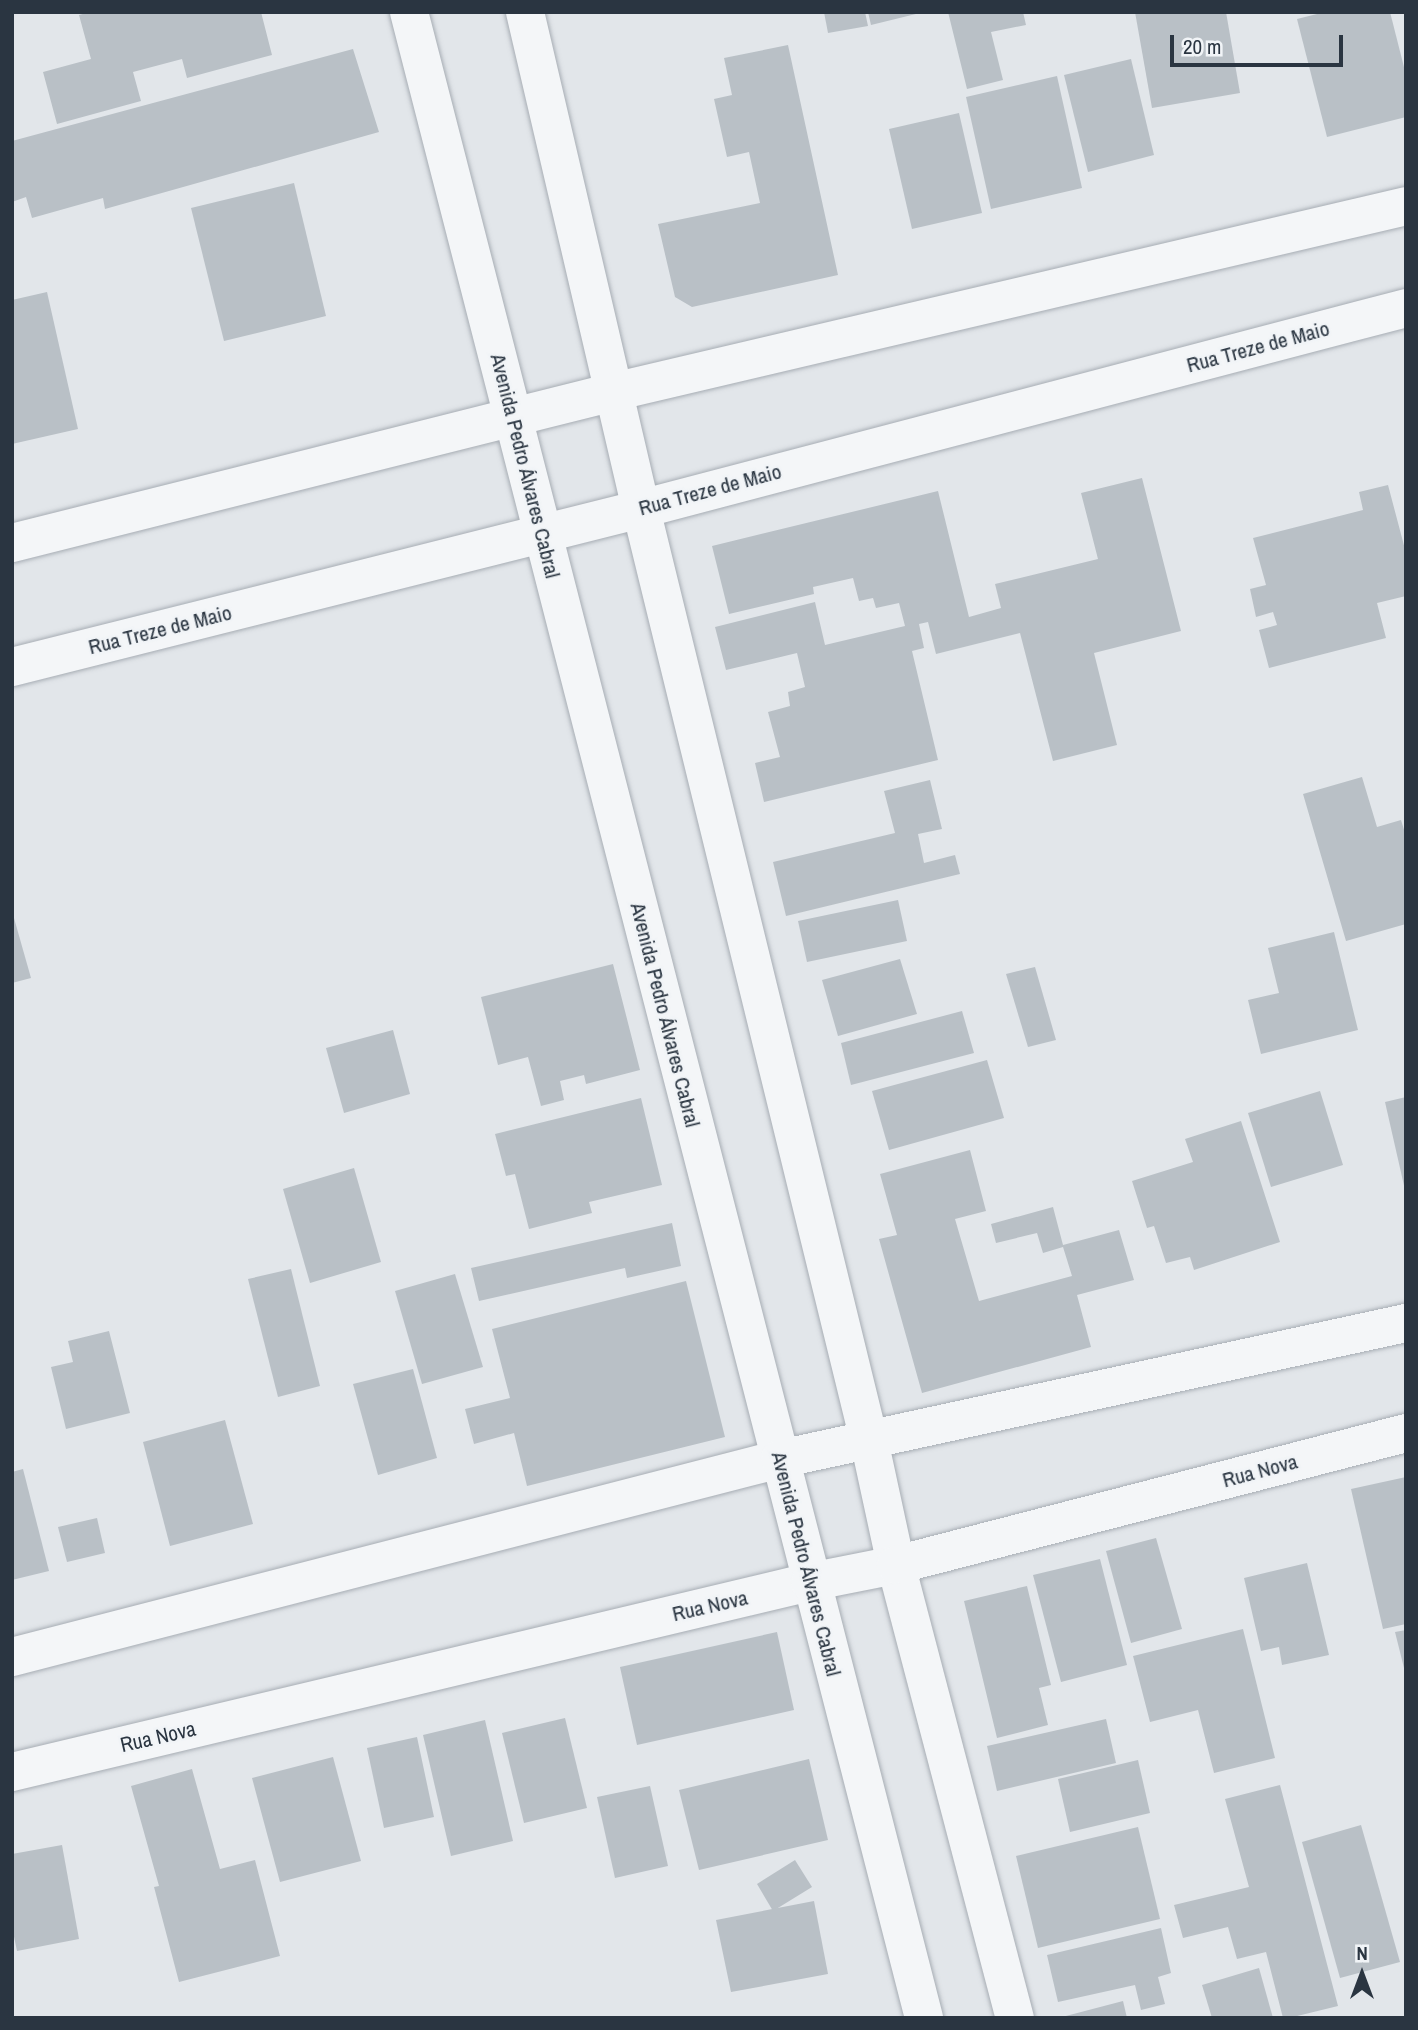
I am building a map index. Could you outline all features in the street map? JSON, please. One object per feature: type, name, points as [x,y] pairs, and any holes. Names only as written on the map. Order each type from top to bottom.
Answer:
[{"type":"street","name":"Avenida Pedro Álvares Cabral","points":[[409,12],[923,2018]]},
{"type":"street","points":[[525,12],[641,509],[870,1440],[895,1565],[1015,2018]]},
{"type":"street","points":[[12,543],[613,392],[1406,206]]},
{"type":"street","name":"Rua Treze de Maio","points":[[12,667],[641,509],[1406,308]]},
{"type":"street","points":[[12,1657],[780,1459],[1406,1323]]},
{"type":"street","name":"Rua Nova","points":[[12,1772],[810,1582],[895,1565],[1406,1433]]},
{"type":"building","points":[[90,12],[261,12],[272,55],[187,78],[182,59],[133,72],[141,101],[57,124],[43,72],[91,59],[79,15]]},
{"type":"building","points":[[824,12],[865,12],[868,26],[828,33]]},
{"type":"building","points":[[868,12],[919,12],[920,13],[871,25]]},
{"type":"building","points":[[948,12],[1023,12],[1026,25],[991,32],[1003,80],[967,89]]},
{"type":"building","points":[[1135,12],[1226,12],[1240,93],[1152,108]]},
{"type":"building","points":[[1325,12],[1390,12],[1406,75],[1406,117],[1327,137],[1297,19]]},
{"type":"building","points":[[788,45],[838,275],[692,307],[675,297],[658,224],[760,203],[749,152],[727,157],[714,99],[732,95],[724,58]]},
{"type":"building","points":[[353,49],[379,132],[105,209],[103,198],[32,218],[26,197],[12,202],[12,141]]},
{"type":"building","points":[[1131,59],[1154,155],[1088,172],[1064,75]]},
{"type":"building","points":[[1057,76],[1082,188],[991,209],[966,97]]},
{"type":"building","points":[[959,113],[982,213],[912,229],[889,129]]},
{"type":"building","points":[[294,183],[326,316],[224,341],[191,208]]},
{"type":"building","points":[[47,292],[78,429],[12,444],[12,300]]},
{"type":"building","points":[[1142,478],[1181,631],[1094,653],[1117,745],[1053,761],[1020,633],[936,654],[928,622],[919,624],[924,648],[912,651],[938,760],[764,802],[755,763],[780,757],[768,712],[790,706],[788,692],[805,687],[797,653],[726,670],[715,627],[815,602],[825,645],[905,626],[899,603],[876,608],[873,598],[859,601],[853,578],[813,587],[814,594],[729,614],[712,546],[938,491],[969,617],[1001,608],[995,584],[1098,559],[1081,493]]},
{"type":"building","points":[[1388,485],[1406,553],[1406,596],[1377,603],[1386,638],[1269,668],[1259,630],[1277,625],[1273,612],[1256,617],[1250,589],[1266,585],[1253,538],[1363,510],[1359,492]]},
{"type":"building","points":[[1362,777],[1377,827],[1401,820],[1406,836],[1406,924],[1346,941],[1303,794]]},
{"type":"building","points":[[930,780],[942,829],[918,834],[924,863],[955,855],[960,874],[786,916],[773,862],[895,833],[884,791]]},
{"type":"building","points":[[898,900],[907,941],[807,962],[798,921]]},
{"type":"building","points":[[12,911],[31,978],[12,983]]},
{"type":"building","points":[[1334,932],[1358,1030],[1261,1054],[1248,1000],[1279,993],[1268,948]]},
{"type":"building","points":[[900,959],[917,1014],[838,1036],[822,980]]},
{"type":"building","points":[[613,964],[640,1070],[586,1084],[584,1075],[560,1081],[564,1100],[541,1106],[528,1057],[498,1065],[481,997]]},
{"type":"building","points":[[1035,967],[1056,1040],[1028,1047],[1006,974]]},
{"type":"building","points":[[962,1011],[974,1053],[851,1085],[841,1043]]},
{"type":"building","points":[[393,1030],[410,1094],[344,1113],[326,1048]]},
{"type":"building","points":[[987,1060],[1004,1118],[889,1150],[872,1091]]},
{"type":"building","points":[[1320,1091],[1343,1165],[1271,1187],[1248,1113]]},
{"type":"building","points":[[1406,1097],[1406,1190],[1405,1190],[1385,1102]]},
{"type":"building","points":[[641,1098],[662,1185],[589,1202],[592,1213],[529,1229],[515,1174],[506,1176],[495,1134]]},
{"type":"building","points":[[1241,1121],[1280,1242],[1194,1270],[1190,1257],[1166,1263],[1154,1226],[1147,1228],[1132,1181],[1193,1162],[1185,1139]]},
{"type":"building","points":[[970,1150],[986,1211],[955,1219],[979,1301],[1072,1276],[1063,1247],[1043,1253],[1037,1233],[996,1243],[991,1224],[1053,1207],[1063,1245],[1119,1230],[1134,1280],[1077,1295],[1091,1347],[922,1393],[879,1239],[897,1235],[880,1174]]},
{"type":"building","points":[[354,1168],[381,1262],[310,1283],[283,1189]]},
{"type":"building","points":[[672,1223],[681,1266],[627,1278],[625,1268],[479,1301],[471,1268]]},
{"type":"building","points":[[291,1269],[320,1386],[278,1397],[248,1279]]},
{"type":"building","points":[[455,1274],[483,1367],[422,1384],[395,1291]]},
{"type":"building","points":[[686,1281],[725,1437],[527,1486],[514,1433],[474,1444],[465,1409],[510,1398],[492,1329]]},
{"type":"building","points":[[109,1331],[130,1413],[66,1429],[51,1367],[73,1362],[68,1341]]},
{"type":"building","points":[[413,1369],[437,1458],[378,1475],[353,1384]]},
{"type":"building","points":[[225,1420],[253,1524],[170,1546],[143,1442]]},
{"type":"building","points":[[23,1469],[49,1571],[12,1580],[12,1472]]},
{"type":"building","points":[[1406,1477],[1406,1624],[1383,1629],[1351,1489]]},
{"type":"building","points":[[97,1518],[105,1553],[67,1562],[58,1527]]},
{"type":"building","points":[[1156,1538],[1182,1629],[1131,1643],[1106,1551]]},
{"type":"building","points":[[1100,1559],[1127,1665],[1061,1682],[1033,1575]]},
{"type":"building","points":[[1307,1563],[1329,1655],[1282,1665],[1279,1647],[1261,1651],[1244,1578]]},
{"type":"building","points":[[1027,1586],[1051,1685],[1039,1688],[1048,1725],[997,1738],[964,1601]]},
{"type":"building","points":[[1243,1629],[1275,1758],[1214,1773],[1198,1710],[1150,1722],[1133,1656]]},
{"type":"building","points":[[1406,1630],[1406,1672],[1405,1672],[1395,1632]]},
{"type":"building","points":[[777,1632],[794,1710],[637,1745],[620,1667]]},
{"type":"building","points":[[565,1718],[587,1808],[524,1823],[502,1733]]},
{"type":"building","points":[[1106,1719],[1116,1763],[997,1791],[987,1746]]},
{"type":"building","points":[[485,1720],[513,1841],[451,1856],[423,1735]]},
{"type":"building","points":[[417,1737],[434,1817],[384,1828],[367,1748]]},
{"type":"building","points":[[333,1757],[361,1861],[280,1882],[252,1778]]},
{"type":"building","points":[[809,1759],[828,1840],[699,1870],[679,1790]]},
{"type":"building","points":[[1138,1760],[1150,1813],[1070,1832],[1058,1779]]},
{"type":"building","points":[[192,1769],[220,1869],[255,1860],[280,1956],[179,1982],[154,1887],[159,1886],[131,1786]]},
{"type":"building","points":[[1280,1785],[1338,2006],[1289,2018],[1283,2018],[1266,1952],[1237,1959],[1228,1927],[1183,1938],[1174,1905],[1249,1887],[1225,1799]]},
{"type":"building","points":[[650,1786],[668,1866],[615,1878],[597,1797]]},
{"type":"building","points":[[1361,1825],[1400,1962],[1340,1978],[1302,1842]]},
{"type":"building","points":[[1138,1827],[1160,1919],[1038,1948],[1016,1856]]},
{"type":"building","points":[[62,1845],[79,1939],[17,1951],[12,1927],[12,1854]]},
{"type":"building","points":[[795,1860],[812,1887],[773,1911],[757,1884]]},
{"type":"building","points":[[814,1901],[828,1974],[731,1992],[716,1920]]},
{"type":"building","points":[[1161,1928],[1171,1973],[1158,1977],[1165,2004],[1141,2010],[1135,1985],[1058,2002],[1047,1955]]},
{"type":"building","points":[[1259,1968],[1273,2018],[1212,2018],[1202,1985]]},
{"type":"building","points":[[1123,2001],[1127,2018],[1062,2018],[1062,2017]]}]
